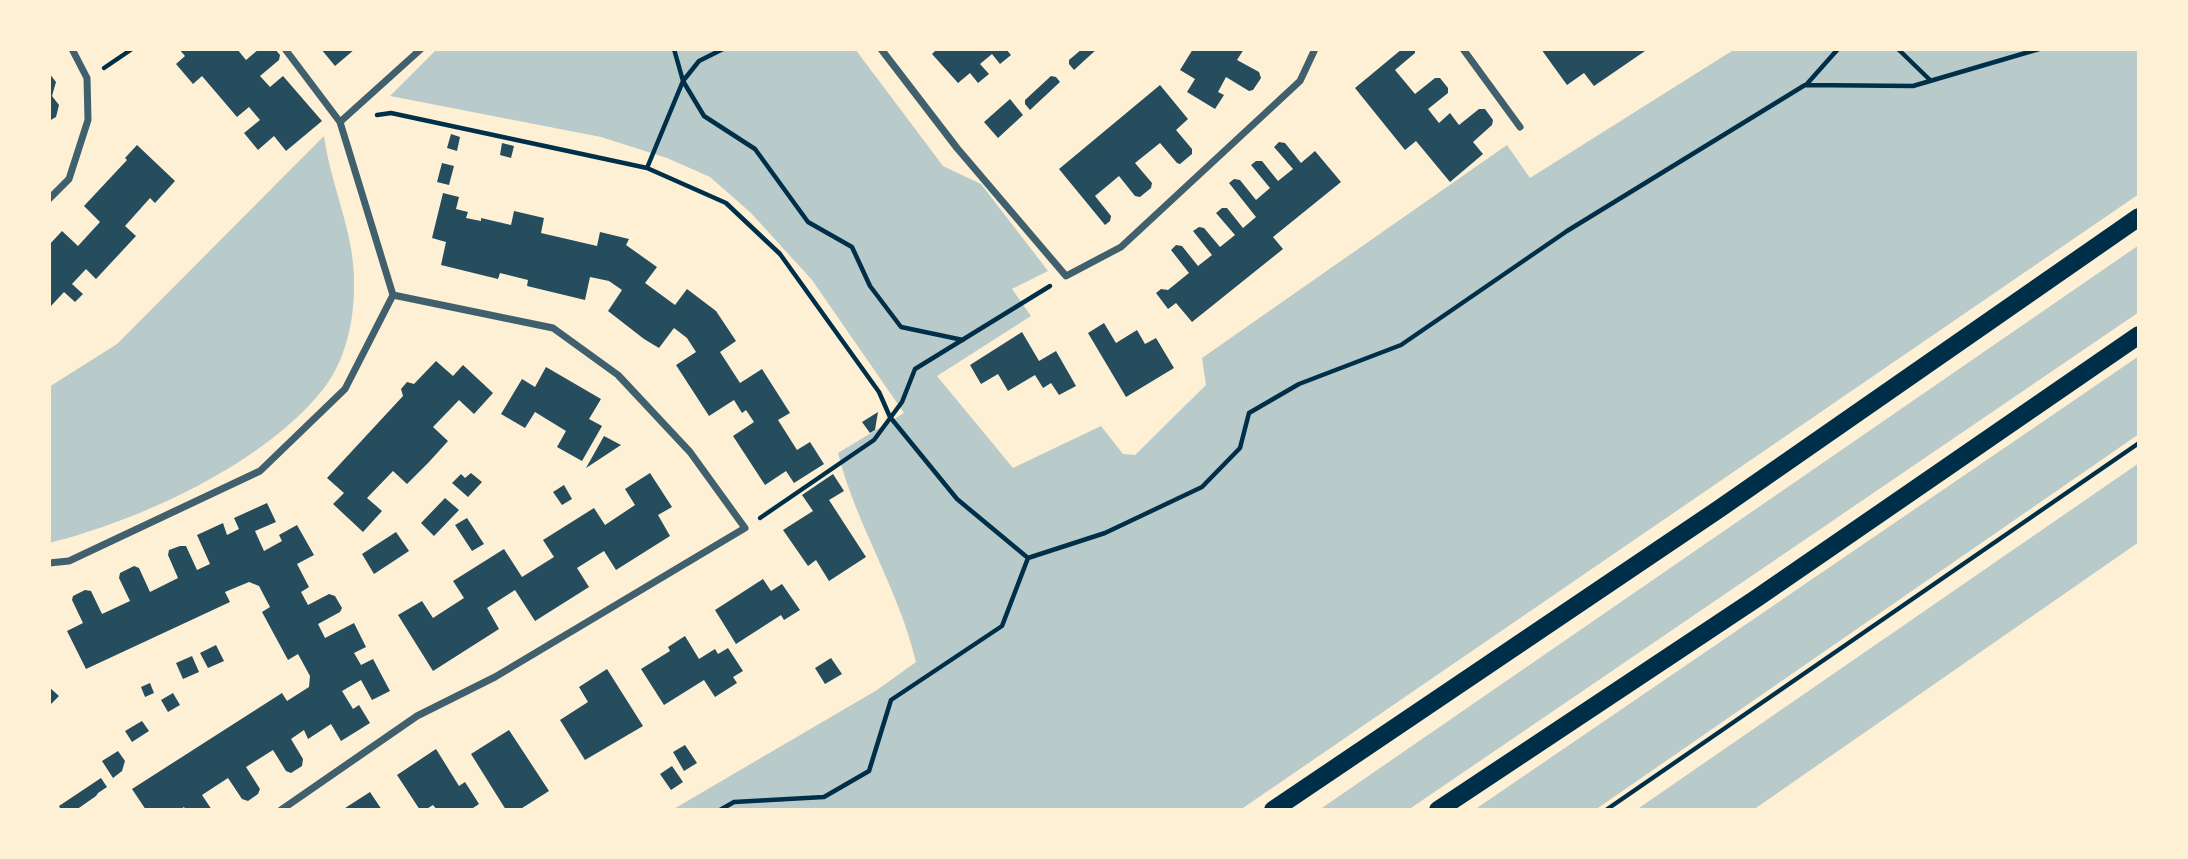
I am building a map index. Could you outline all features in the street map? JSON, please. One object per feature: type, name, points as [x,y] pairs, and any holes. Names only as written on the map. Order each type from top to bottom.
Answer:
[{"type":"main road","points":[[1273,810],[1719,509],[2139,217]]},
{"type":"main road","points":[[1438,810],[1757,598],[2139,335]]},
{"type":"street","points":[[49,199],[69,179],[88,120],[87,78],[72,49]]},
{"type":"street","points":[[49,563],[69,561],[260,471],[345,389],[393,295],[340,122],[285,49]]},
{"type":"street","points":[[340,122],[421,49]]},
{"type":"street","points":[[881,49],[957,148],[1066,276],[1122,247],[1300,81],[1315,49]]},
{"type":"street","points":[[1463,49],[1520,127]]},
{"type":"street","points":[[282,810],[417,716],[495,677],[745,528],[690,452],[618,375],[554,328],[393,295]]},
{"type":"path","points":[[87,78],[124,57],[132,49]]},
{"type":"path","points":[[674,49],[683,81],[704,116],[754,149],[808,222],[852,247],[870,286],[901,327],[963,340]]},
{"type":"path","points":[[647,168],[683,81],[699,61],[723,49]]},
{"type":"path","points":[[1028,558],[1105,533],[1202,486],[1240,448],[1249,413],[1299,384],[1401,345],[1567,231],[1805,85],[1839,49]]},
{"type":"path","points":[[1898,49],[1930,81]]},
{"type":"path","points":[[1805,85],[1913,86],[2039,49]]},
{"type":"path","points":[[340,122],[391,113],[647,168],[726,204],[780,254],[880,392],[890,417],[957,499],[1028,558]]},
{"type":"path","points":[[745,528],[874,440],[902,402],[915,369],[1066,276]]},
{"type":"path","points":[[1606,810],[2139,443]]},
{"type":"path","points":[[720,810],[734,802],[824,797],[869,771],[891,700],[1002,626],[1028,558]]},
{"type":"shaded area","points":[[437,49],[855,49],[943,166],[981,184],[1048,271],[1012,289],[1031,316],[937,376],[1013,468],[1101,426],[1123,454],[1135,455],[1206,385],[1202,358],[1507,145],[1530,178],[1735,49],[2139,49],[2139,194],[1240,810],[672,810],[877,690],[916,662],[909,635],[855,506],[838,453],[904,413],[812,280],[751,213],[710,177],[667,158],[601,137],[390,96]]},
{"type":"shaded area","points":[[324,136],[351,249],[354,300],[343,353],[324,388],[269,441],[198,485],[122,520],[49,543],[49,387],[117,344]]},
{"type":"shaded area","points":[[2139,245],[2139,312],[1408,810],[1319,810]]},
{"type":"shaded area","points":[[2139,356],[2139,434],[1595,810],[1474,810]]},
{"type":"shaded area","points":[[2139,463],[2139,542],[1753,810],[1636,810]]},
{"type":"building","points":[[179,49],[237,49],[246,60],[259,49],[275,49],[280,55],[279,60],[260,76],[270,87],[283,76],[322,121],[286,151],[274,136],[258,150],[244,133],[260,120],[249,107],[237,117],[202,76],[193,84],[176,64],[185,56]]},
{"type":"building","points":[[321,49],[355,49],[335,66]]},
{"type":"building","points":[[937,49],[1006,49],[1011,55],[1000,64],[992,54],[980,64],[989,74],[978,83],[970,73],[958,83],[932,54]]},
{"type":"building","points":[[1082,49],[1097,49],[1074,70],[1069,60]]},
{"type":"building","points":[[1193,49],[1244,49],[1237,60],[1259,72],[1261,78],[1253,90],[1249,91],[1226,77],[1218,92],[1224,95],[1215,109],[1187,92],[1195,79],[1180,70]]},
{"type":"building","points":[[1402,49],[1415,49],[1415,53],[1395,70],[1415,94],[1435,78],[1440,78],[1448,88],[1448,93],[1428,109],[1439,123],[1450,113],[1459,125],[1479,109],[1485,109],[1493,120],[1492,125],[1473,142],[1483,154],[1450,182],[1416,141],[1405,150],[1355,88]]},
{"type":"building","points":[[1541,49],[1645,51],[1594,86],[1584,73],[1567,85]]},
{"type":"building","points":[[49,73],[56,82],[52,96],[59,105],[56,117],[49,121]]},
{"type":"building","points":[[1051,76],[1060,82],[1030,110],[1025,100]]},
{"type":"building","points":[[1160,85],[1188,119],[1176,130],[1192,149],[1192,154],[1180,164],[1177,163],[1160,143],[1135,163],[1152,183],[1151,188],[1140,197],[1135,196],[1119,176],[1095,196],[1111,216],[1105,225],[1059,169]]},
{"type":"building","points":[[1010,99],[1023,115],[998,138],[984,122]]},
{"type":"building","points":[[451,134],[460,137],[457,151],[447,148]]},
{"type":"building","points":[[1279,142],[1285,143],[1301,163],[1315,151],[1341,182],[1273,237],[1283,249],[1192,322],[1176,303],[1168,309],[1156,293],[1161,289],[1168,290],[1189,273],[1171,250],[1176,245],[1182,246],[1198,266],[1212,255],[1193,231],[1199,227],[1204,228],[1220,247],[1235,235],[1216,213],[1222,208],[1227,208],[1243,228],[1256,217],[1229,183],[1234,179],[1240,180],[1256,200],[1270,188],[1251,165],[1262,161],[1278,181],[1293,169],[1274,147]]},
{"type":"building","points":[[502,143],[514,146],[511,158],[500,155]]},
{"type":"building","points":[[137,145],[175,181],[155,203],[150,198],[125,226],[136,236],[96,279],[86,269],[72,284],[83,294],[75,302],[64,292],[51,306],[49,245],[62,231],[78,246],[100,222],[84,206],[127,160],[125,158]]},
{"type":"building","points":[[442,163],[454,166],[449,185],[437,182]]},
{"type":"building","points":[[443,193],[459,197],[456,209],[468,212],[466,218],[481,221],[481,218],[511,225],[514,211],[544,218],[541,233],[597,246],[600,232],[629,239],[626,245],[657,267],[645,283],[675,305],[687,289],[716,311],[736,341],[720,352],[740,383],[762,369],[790,413],[778,420],[797,450],[810,442],[824,464],[794,483],[786,471],[765,485],[733,436],[754,422],[746,410],[742,413],[734,400],[709,416],[676,365],[696,352],[687,338],[674,328],[659,348],[644,339],[608,311],[622,290],[609,281],[590,277],[585,300],[527,286],[528,280],[500,273],[498,279],[441,265],[446,242],[432,238]]},
{"type":"building","points":[[1104,323],[1116,343],[1137,330],[1145,344],[1156,338],[1174,368],[1126,397],[1088,333]]},
{"type":"building","points":[[1022,332],[1039,361],[1056,351],[1076,386],[1059,395],[1051,383],[1043,388],[1035,375],[1008,391],[998,374],[981,384],[970,365]]},
{"type":"building","points":[[436,361],[453,376],[463,365],[493,393],[474,414],[459,400],[433,427],[448,441],[407,484],[393,471],[367,498],[382,511],[363,532],[333,504],[344,493],[327,478],[403,396],[401,389],[407,382],[414,384]]},
{"type":"building","points":[[546,367],[601,399],[589,419],[602,426],[582,461],[557,447],[566,431],[535,412],[525,428],[501,414],[522,379],[535,387]]},
{"type":"building","points":[[878,412],[875,430],[870,433],[862,422]]},
{"type":"building","points":[[604,436],[621,445],[586,468]]},
{"type":"building","points":[[471,473],[482,482],[468,497],[452,483],[461,474],[465,478]]},
{"type":"building","points":[[650,473],[672,507],[658,515],[670,536],[616,570],[604,551],[577,568],[589,587],[535,621],[515,590],[487,608],[499,629],[433,671],[398,615],[422,601],[433,618],[464,598],[453,581],[504,549],[522,577],[554,557],[543,540],[594,508],[605,525],[635,505],[625,489]]},
{"type":"building","points":[[833,474],[844,491],[829,500],[866,557],[829,581],[816,560],[808,566],[783,530],[813,511],[802,495]]},
{"type":"building","points":[[564,485],[572,499],[562,505],[553,492]]},
{"type":"building","points":[[445,498],[459,510],[434,536],[421,523]]},
{"type":"building","points":[[267,503],[276,522],[255,531],[264,551],[282,541],[279,535],[297,525],[314,555],[297,564],[309,587],[301,592],[308,605],[329,594],[335,596],[342,608],[340,612],[318,624],[325,638],[354,623],[366,647],[354,653],[361,665],[373,659],[390,691],[372,700],[361,680],[342,691],[353,709],[359,705],[370,723],[341,741],[331,724],[308,739],[304,730],[291,739],[303,759],[302,766],[291,773],[286,771],[273,750],[246,767],[260,789],[258,794],[248,801],[242,799],[228,778],[202,795],[212,810],[186,810],[184,807],[179,810],[146,810],[132,789],[282,693],[287,701],[309,687],[310,676],[298,654],[288,660],[262,612],[270,607],[259,586],[249,582],[225,592],[230,602],[86,669],[67,631],[83,623],[72,600],[73,596],[85,590],[91,591],[102,614],[130,601],[119,578],[120,573],[134,566],[139,568],[150,592],[178,578],[168,555],[169,550],[180,546],[186,546],[197,570],[210,564],[197,535],[223,523],[227,535],[239,529],[234,518]]},
{"type":"building","points":[[467,518],[484,544],[472,551],[455,525]]},
{"type":"building","points":[[396,532],[409,551],[374,574],[362,554]]},
{"type":"building","points":[[763,579],[771,591],[782,584],[800,610],[784,620],[781,615],[736,644],[715,610]]},
{"type":"building","points":[[685,636],[699,659],[715,649],[718,654],[728,648],[743,671],[733,677],[737,683],[715,697],[704,680],[664,705],[641,669],[670,651],[668,647]]},
{"type":"building","points":[[216,645],[224,661],[208,668],[200,653]]},
{"type":"building","points":[[192,656],[199,672],[183,679],[176,663]]},
{"type":"building","points":[[831,658],[842,674],[825,684],[815,668]]},
{"type":"building","points":[[607,669],[643,726],[585,760],[560,720],[588,702],[579,687]]},
{"type":"building","points":[[150,683],[154,693],[145,697],[141,687]]},
{"type":"building","points":[[49,687],[59,696],[49,706]]},
{"type":"building","points":[[173,693],[180,705],[168,712],[161,700]]},
{"type":"building","points":[[142,721],[149,731],[132,742],[125,731]]},
{"type":"building","points":[[509,730],[549,791],[519,810],[506,810],[471,754]]},
{"type":"building","points":[[685,745],[697,763],[684,771],[673,752]]},
{"type":"building","points":[[436,749],[459,786],[465,782],[479,804],[470,810],[437,810],[433,805],[420,810],[397,775]]},
{"type":"building","points":[[118,751],[125,761],[122,771],[113,778],[102,761]]},
{"type":"building","points":[[672,766],[683,782],[671,790],[660,774]]},
{"type":"building","points":[[101,778],[107,787],[96,796],[76,810],[61,810],[59,806]]},
{"type":"building","points":[[370,792],[382,810],[342,810]]}]
